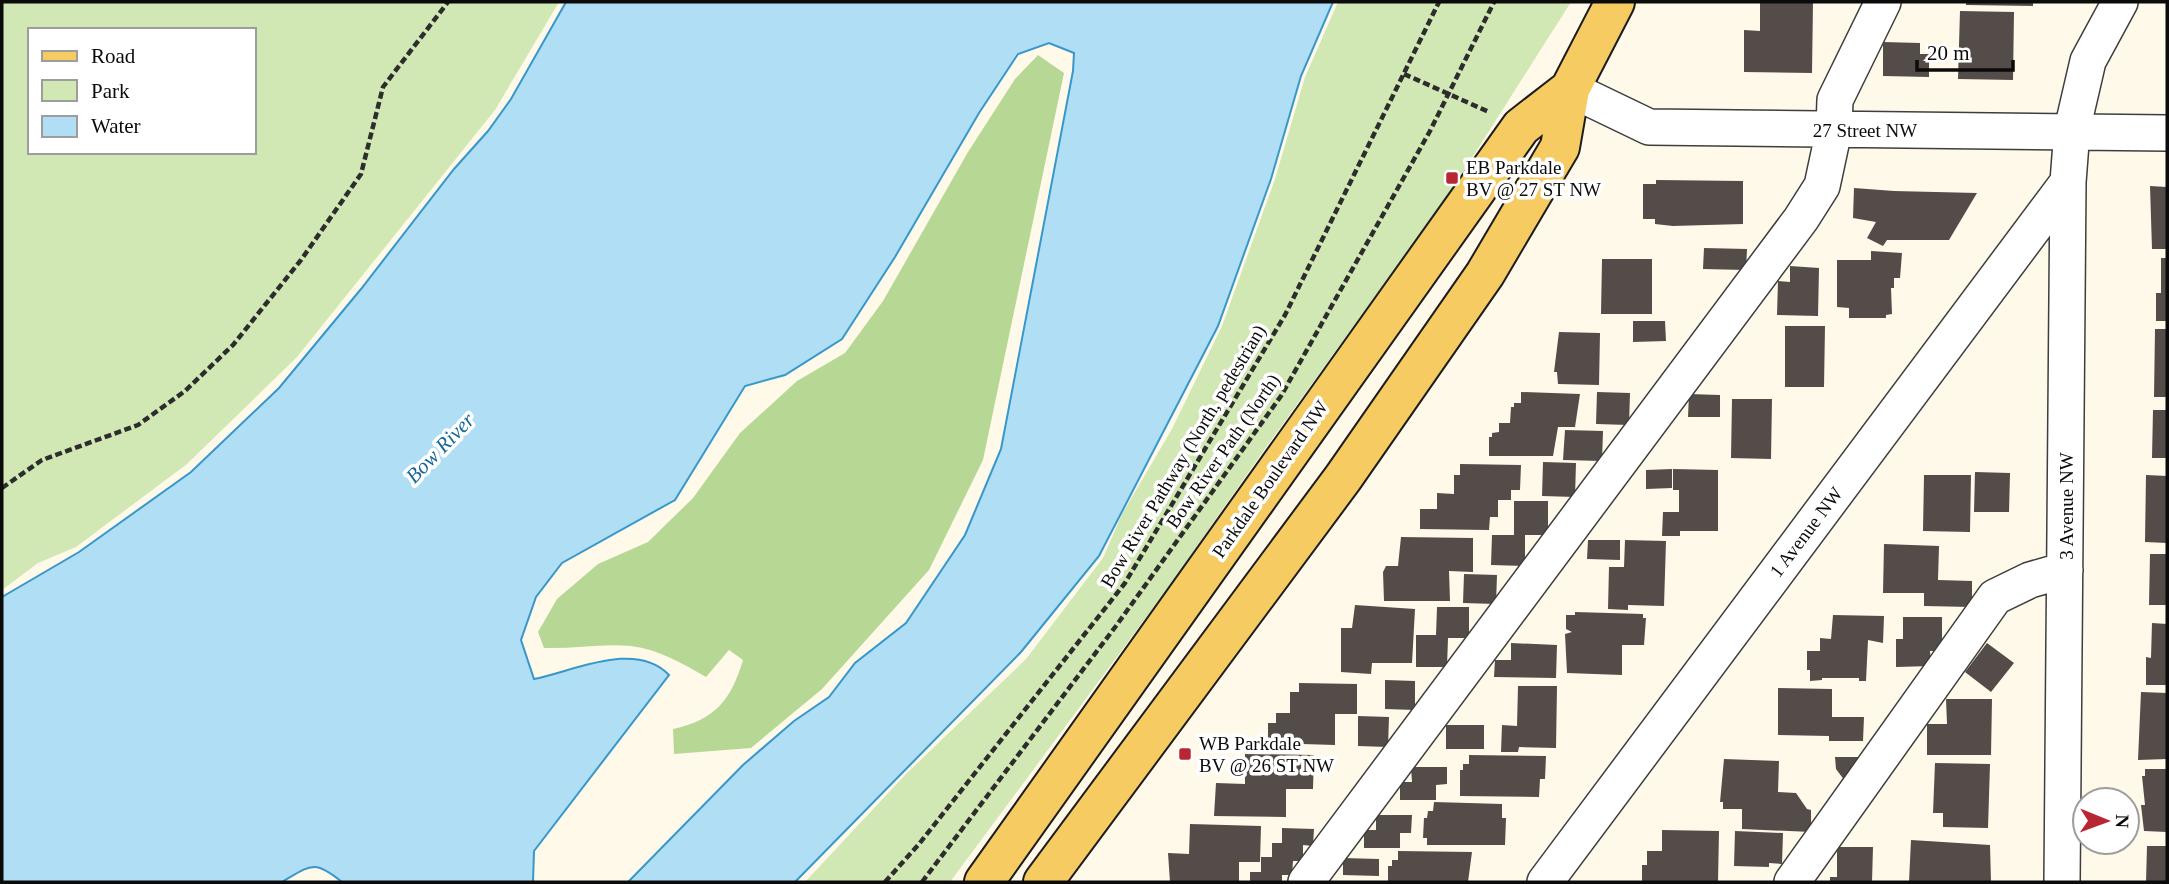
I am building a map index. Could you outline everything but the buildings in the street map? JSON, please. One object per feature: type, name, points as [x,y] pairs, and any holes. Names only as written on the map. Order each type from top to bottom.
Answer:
[{"type":"main road","name":"Parkdale Boulevard NW","points":[[1043,882],[1343,478],[1485,274],[1560,147],[1570,89],[1615,2]]},
{"type":"main road","name":"Parkdale Boulevard NW","points":[[984,882],[1521,127],[1570,89]]},
{"type":"street","points":[[1306,882],[1801,219],[1822,186],[1834,130],[1835,100],[1883,2]]},
{"type":"street","points":[[2072,130],[2088,61],[2120,2]]},
{"type":"street","name":"27 Street NW","points":[[1570,89],[1648,127],[2167,132]]},
{"type":"street","name":"3 Avenue NW","points":[[2062,882],[2068,182],[2072,130]]},
{"type":"street","name":"1 Avenue NW","points":[[1545,882],[2068,182]]},
{"type":"street","points":[[1792,882],[1995,597],[2030,580],[2065,570]]},
{"type":"path","points":[[2,488],[42,460],[138,425],[184,391],[233,345],[301,260],[361,174],[383,87],[448,2]]},
{"type":"path","name":"Bow River Pathway (North, pedestrian)","points":[[885,882],[919,844],[1125,583],[1285,315],[1439,2]]},
{"type":"path","name":"Bow River Path (North)","points":[[922,882],[1116,626],[1281,396],[1347,283],[1448,95],[1494,2]]},
{"type":"path","points":[[1404,74],[1499,117]]},
{"type":"green space","points":[[2,2],[559,2],[495,110],[297,357],[187,464],[76,547],[38,563],[2,590]]},
{"type":"green space","points":[[1338,2],[1571,2],[1449,194],[1162,596],[950,882],[805,882],[906,774],[1026,659],[1103,558],[1122,514],[1172,429],[1222,326],[1275,179],[1305,77]]},
{"type":"green space","points":[[1038,55],[1064,73],[983,460],[929,570],[822,689],[751,748],[674,754],[673,729],[700,720],[719,706],[733,686],[743,660],[729,650],[706,677],[651,650],[631,646],[544,648],[538,632],[557,599],[598,564],[648,542],[693,498],[740,433],[797,381],[845,353],[883,301],[968,152],[1015,79]]},
{"type":"water","name":"Bow River","points":[[566,2],[1333,2],[1301,76],[1271,179],[1218,326],[1099,556],[1021,652],[795,882],[628,882],[743,765],[794,721],[829,697],[855,663],[906,623],[965,535],[1001,449],[1073,71],[1074,53],[1049,43],[1018,54],[979,113],[895,257],[842,339],[785,375],[745,386],[675,500],[562,563],[536,597],[521,640],[534,679],[586,665],[622,659],[640,660],[655,665],[669,675],[534,851],[533,882],[342,882],[325,870],[312,867],[282,882],[2,882],[2,597],[79,552],[191,472],[279,388],[361,289],[454,169],[488,131],[511,99]]},
{"type":"place","name":"EB Parkdale BV @ 27 ST NW","points":[[1452,178]]},
{"type":"place","name":"WB Parkdale BV @ 26 ST NW","points":[[1185,754]]}]
